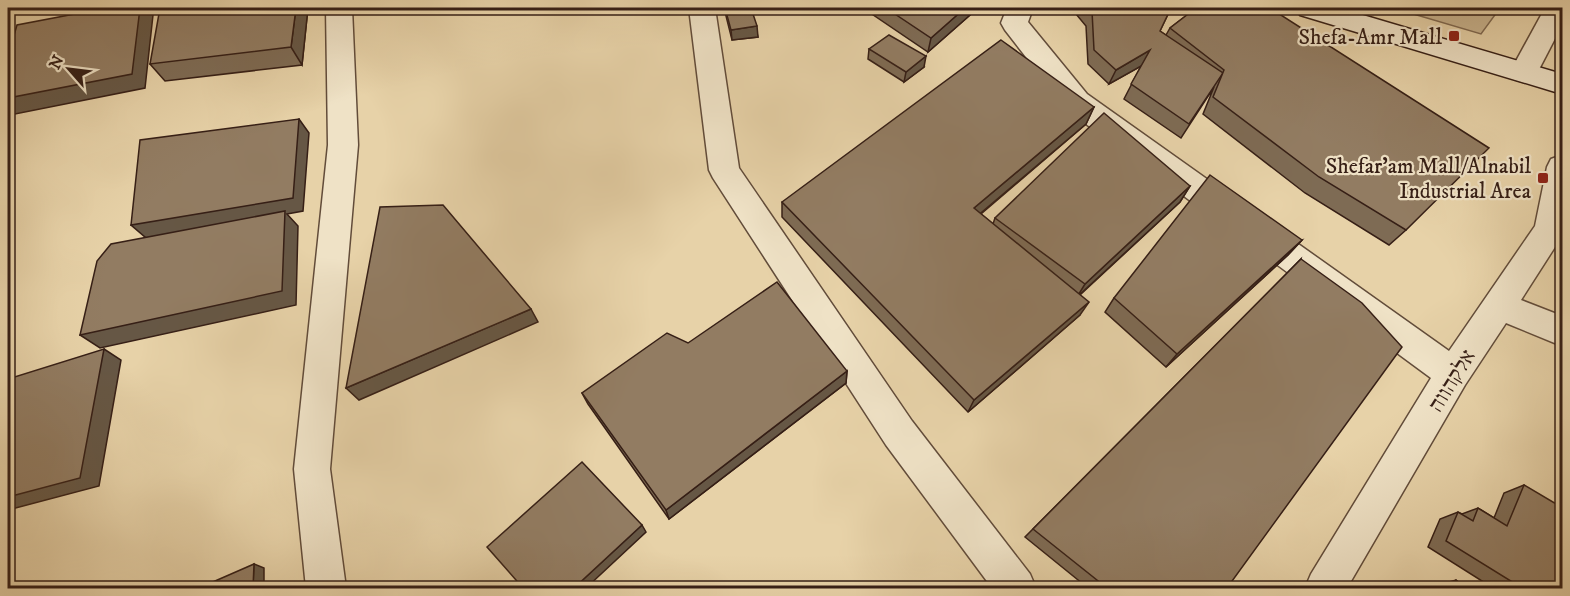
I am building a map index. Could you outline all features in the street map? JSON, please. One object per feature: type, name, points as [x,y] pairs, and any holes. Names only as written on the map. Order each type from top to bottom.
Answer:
[{"type":"street","points":[[326,588],[312,469],[343,145],[339,8]]},
{"type":"street","points":[[702,8],[724,170],[899,433],[1016,588]]},
{"type":"street","points":[[1020,8],[1014,23],[1077,102],[1453,374]]},
{"type":"street","points":[[1309,8],[1563,84]]},
{"type":"street","points":[[1524,72],[1558,8]]},
{"type":"street","name":"אלקהווה","points":[[1325,588],[1453,374],[1550,230],[1563,167]]},
{"type":"street","points":[[1500,306],[1563,330]]},
{"type":"shaded area","points":[[1393,8],[1500,8],[1481,34]]},
{"type":"building","points":[[106,8],[140,8],[132,74],[8,98],[8,56],[17,25]]},
{"type":"building","points":[[160,8],[296,8],[291,47],[150,64]]},
{"type":"building","points":[[725,8],[751,8],[757,26],[731,30]]},
{"type":"building","points":[[886,8],[965,8],[931,38]]},
{"type":"building","points":[[1088,8],[1171,8],[1160,31],[1223,73],[1189,124],[1131,84],[1150,50],[1116,70],[1094,50],[1092,11]]},
{"type":"building","points":[[1196,8],[1270,8],[1489,148],[1406,230],[1319,177],[1213,97],[1224,70],[1170,28]]},
{"type":"building","points":[[889,35],[926,56],[906,72],[869,49]]},
{"type":"building","points":[[1001,40],[1094,107],[974,208],[1089,302],[974,400],[782,202]]},
{"type":"building","points":[[1104,113],[1190,186],[1085,284],[995,218]]},
{"type":"building","points":[[299,119],[293,198],[131,225],[140,140]]},
{"type":"building","points":[[1210,175],[1302,240],[1177,354],[1114,298]]},
{"type":"building","points":[[443,205],[531,309],[346,388],[380,207]]},
{"type":"building","points":[[285,211],[282,291],[80,335],[97,261],[111,244]]},
{"type":"building","points":[[1301,259],[1362,303],[1402,347],[1227,588],[1107,588],[1033,529]]},
{"type":"building","points":[[777,282],[847,371],[666,510],[582,393],[667,333],[688,343]]},
{"type":"building","points":[[104,349],[80,478],[8,497],[8,379]]},
{"type":"building","points":[[582,462],[642,525],[574,588],[523,588],[487,547]]},
{"type":"building","points":[[1524,485],[1563,508],[1563,588],[1522,588],[1446,541],[1458,512],[1473,521],[1478,508],[1507,526]]},
{"type":"building","points":[[254,564],[253,588],[199,588]]},
{"type":"building","points":[[1456,580],[1466,588],[1449,588]]},
{"type":"place","name":"Shefa-Amr Mall","points":[[1454,36]]},
{"type":"place","name":"Shefar'am Mall/Alnabil Industrial Area","points":[[1543,178]]}]
